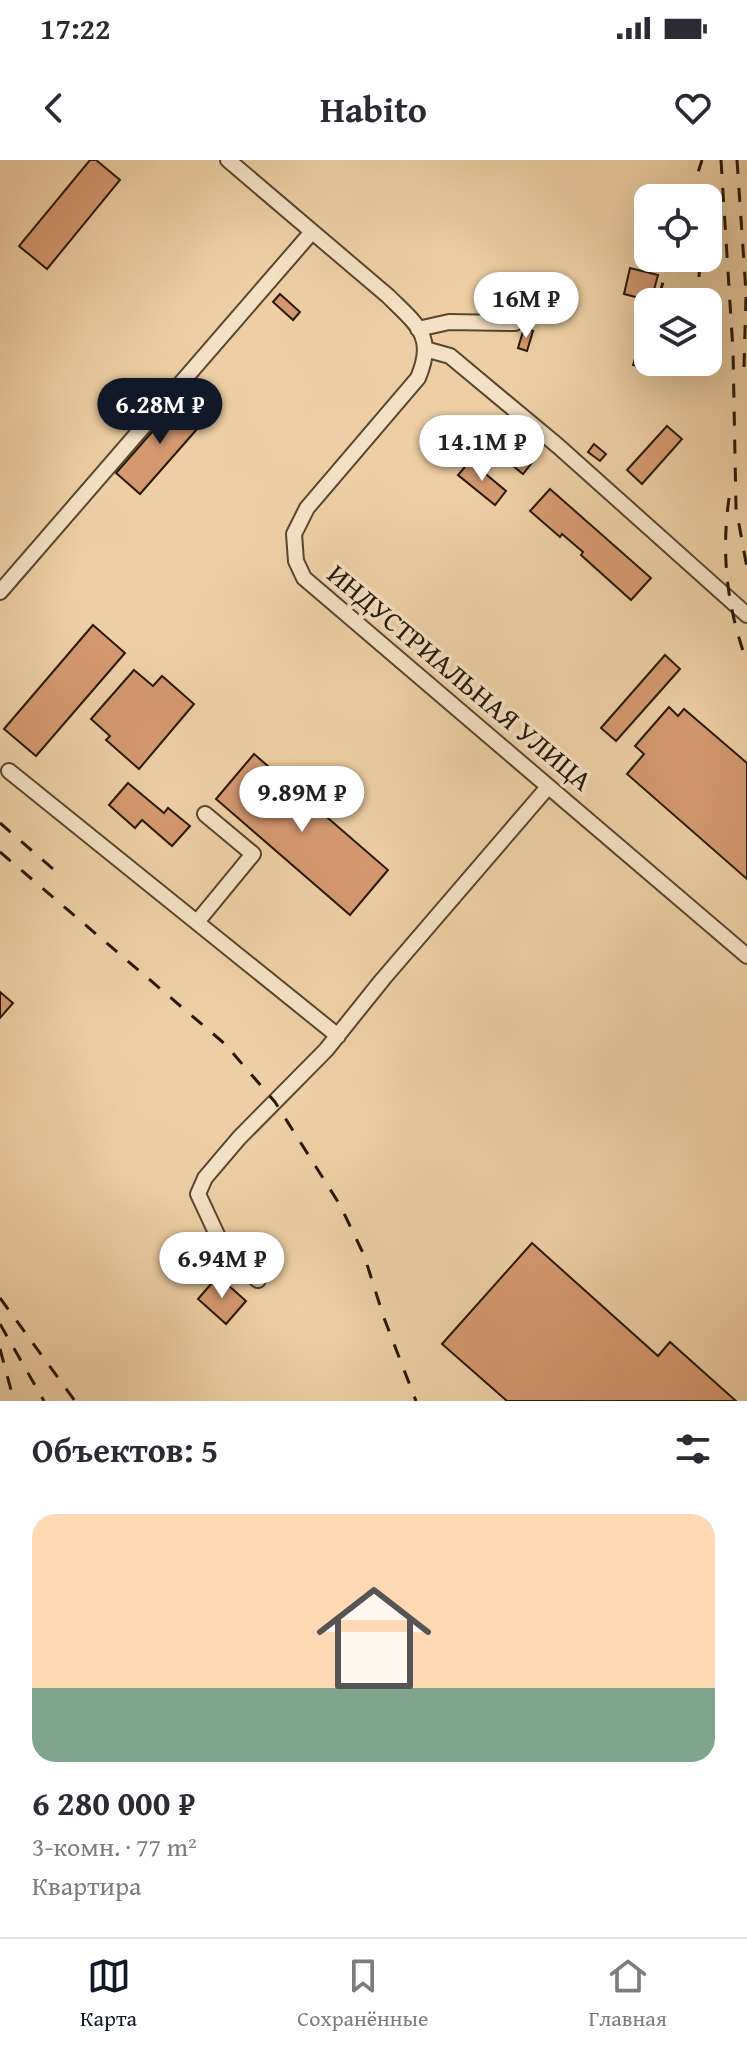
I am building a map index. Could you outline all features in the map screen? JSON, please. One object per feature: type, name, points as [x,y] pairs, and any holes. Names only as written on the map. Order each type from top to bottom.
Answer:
[{"type":"street","points":[[228,160],[388,296],[425,339],[425,349],[450,356],[558,446],[747,615]]},
{"type":"street","points":[[0,592],[311,233]]},
{"type":"street","points":[[418,329],[449,322],[515,323]]},
{"type":"street","name":"ИНДУСТРИАЛЬНАЯ УЛИЦА","points":[[425,349],[425,360],[418,378],[307,508],[294,534],[296,561],[304,578],[747,956]]},
{"type":"street","points":[[9,771],[338,1036]]},
{"type":"street","points":[[258,1280],[226,1254],[198,1194],[205,1178],[239,1138],[338,1036],[548,787]]},
{"type":"street","points":[[197,922],[253,854],[205,814]]},
{"type":"building","points":[[90,160],[96,160],[120,180],[47,269],[19,246]]},
{"type":"building","points":[[630,268],[634,272],[658,275],[654,288],[634,288],[634,297],[624,294]]},
{"type":"building","points":[[280,294],[300,312],[293,320],[273,302]]},
{"type":"building","points":[[524,328],[533,331],[527,351],[518,348]]},
{"type":"building","points":[[181,399],[205,420],[140,494],[116,473]]},
{"type":"building","points":[[500,423],[538,455],[523,474],[484,442]]},
{"type":"building","points":[[667,426],[682,439],[642,484],[627,470]]},
{"type":"building","points":[[594,444],[606,454],[600,461],[588,452]]},
{"type":"building","points":[[470,461],[506,491],[495,505],[458,475]]},
{"type":"building","points":[[550,489],[651,578],[631,600],[581,555],[583,552],[530,511]]},
{"type":"building","points":[[93,625],[125,653],[36,756],[4,729]]},
{"type":"building","points":[[665,655],[680,669],[616,741],[601,728]]},
{"type":"building","points":[[134,670],[153,686],[162,676],[194,704],[139,769],[106,740],[110,736],[91,719]]},
{"type":"building","points":[[669,707],[678,716],[684,709],[747,763],[747,879],[627,774],[644,754],[635,746]]},
{"type":"building","points":[[254,754],[388,870],[350,915],[216,799]]},
{"type":"building","points":[[128,783],[164,813],[168,808],[190,826],[172,846],[142,820],[135,828],[109,805]]},
{"type":"building","points":[[0,992],[13,1003],[0,1018]]},
{"type":"building","points":[[532,1243],[658,1356],[670,1342],[736,1401],[507,1401],[442,1344]]},
{"type":"building","points":[[218,1276],[246,1301],[226,1324],[198,1299]]},
{"type":"railway","points":[[694,184],[702,160]]},
{"type":"railway","points":[[721,160],[733,351],[736,508],[747,568]]},
{"type":"railway","points":[[737,160],[747,307]]},
{"type":"railway","points":[[661,288],[666,272]]},
{"type":"railway","points":[[699,272],[699,277]]},
{"type":"railway","points":[[744,367],[746,295]]},
{"type":"railway","points":[[729,498],[726,561],[730,601],[747,662]]},
{"type":"railway","points":[[0,823],[60,875]]},
{"type":"railway","points":[[0,852],[225,1044],[275,1102],[340,1205],[364,1255],[416,1401]]},
{"type":"railway","points":[[0,1298],[75,1401]]},
{"type":"railway","points":[[0,1324],[44,1401]]},
{"type":"railway","points":[[0,1349],[14,1401]]}]
